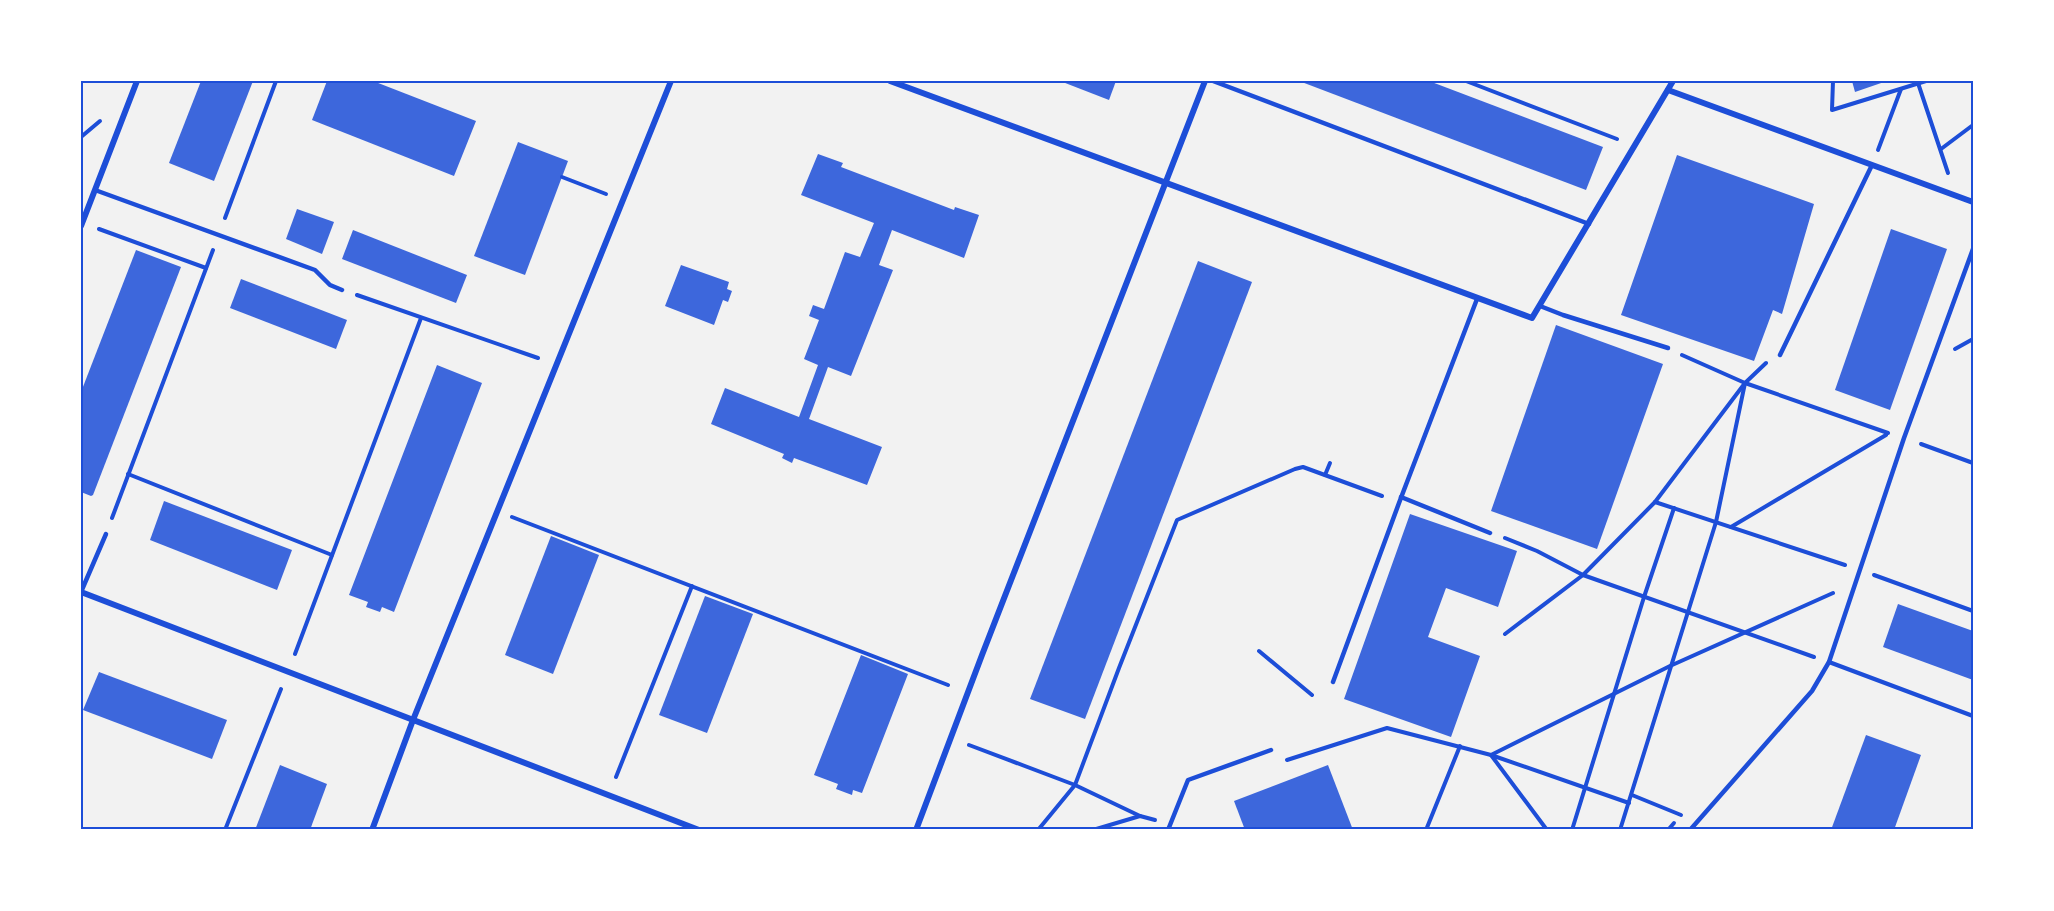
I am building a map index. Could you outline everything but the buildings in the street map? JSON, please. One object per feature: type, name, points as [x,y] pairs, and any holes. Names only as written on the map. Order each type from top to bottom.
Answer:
[{"type":"street","points":[[81,226],[82,218],[137,81]]},
{"type":"street","points":[[372,830],[413,720],[671,81]]},
{"type":"street","points":[[890,81],[1532,318],[1673,81]]},
{"type":"street","points":[[916,830],[1205,81]]},
{"type":"street","points":[[1668,90],[1973,202]]},
{"type":"street","points":[[81,592],[699,830]]},
{"type":"lane","points":[[1213,81],[1589,224]]},
{"type":"lane","points":[[1780,356],[1872,165]]},
{"type":"lane","points":[[95,190],[315,270],[330,285],[342,290]]},
{"type":"lane","points":[[1690,830],[1812,690],[1829,662],[1904,438],[1973,249]]},
{"type":"lane","points":[[1333,682],[1477,299]]},
{"type":"lane","points":[[1540,306],[1668,348]]},
{"type":"lane","points":[[1400,500],[1490,532]]},
{"type":"lane","points":[[81,592],[106,534]]},
{"type":"lane","points":[[1829,662],[1973,716]]},
{"type":"lane","points":[[1169,827],[1188,780],[1271,750]]},
{"type":"path","points":[[106,534],[276,81]]},
{"type":"path","points":[[1466,81],[1635,146]]},
{"type":"path","points":[[1833,81],[1832,110],[1926,81]]},
{"type":"path","points":[[1918,83],[1955,196]]},
{"type":"path","points":[[1872,165],[1901,88]]},
{"type":"path","points":[[81,137],[101,119]]},
{"type":"path","points":[[1941,149],[1973,125]]},
{"type":"path","points":[[562,177],[603,193]]},
{"type":"path","points":[[99,229],[206,268]]},
{"type":"path","points":[[342,290],[538,358]]},
{"type":"path","points":[[296,652],[421,318]]},
{"type":"path","points":[[1668,348],[1745,383],[1889,433]]},
{"type":"path","points":[[1505,634],[1583,575],[1655,502],[1745,383],[1766,364],[1780,356]]},
{"type":"path","points":[[1620,830],[1716,522],[1745,383]]},
{"type":"path","points":[[1885,444],[1889,433]]},
{"type":"path","points":[[1731,527],[1889,433]]},
{"type":"path","points":[[1904,438],[1973,463]]},
{"type":"path","points":[[1325,475],[1330,463]]},
{"type":"path","points":[[1038,830],[1075,785],[1177,520],[1303,467],[1400,500]]},
{"type":"path","points":[[128,474],[332,555]]},
{"type":"path","points":[[1655,502],[1973,610]]},
{"type":"path","points":[[1572,830],[1674,508]]},
{"type":"path","points":[[517,519],[948,685]]},
{"type":"path","points":[[1490,532],[1537,551],[1583,575],[1829,662]]},
{"type":"path","points":[[1839,574],[1846,554]]},
{"type":"path","points":[[1830,604],[1836,584]]},
{"type":"path","points":[[615,777],[692,586]]},
{"type":"path","points":[[1491,755],[1670,666],[1833,593]]},
{"type":"path","points":[[1808,664],[1816,646]]},
{"type":"path","points":[[1259,651],[1312,695]]},
{"type":"path","points":[[225,830],[288,672]]},
{"type":"path","points":[[1271,750],[1284,760],[1387,728],[1491,755],[1629,803]]},
{"type":"path","points":[[969,745],[1075,785],[1169,827]]},
{"type":"path","points":[[1426,830],[1460,747]]},
{"type":"path","points":[[1491,755],[1547,830]]},
{"type":"path","points":[[1632,795],[1681,815]]},
{"type":"path","points":[[1668,830],[1689,807]]},
{"type":"path","points":[[1093,830],[1140,816]]}]
